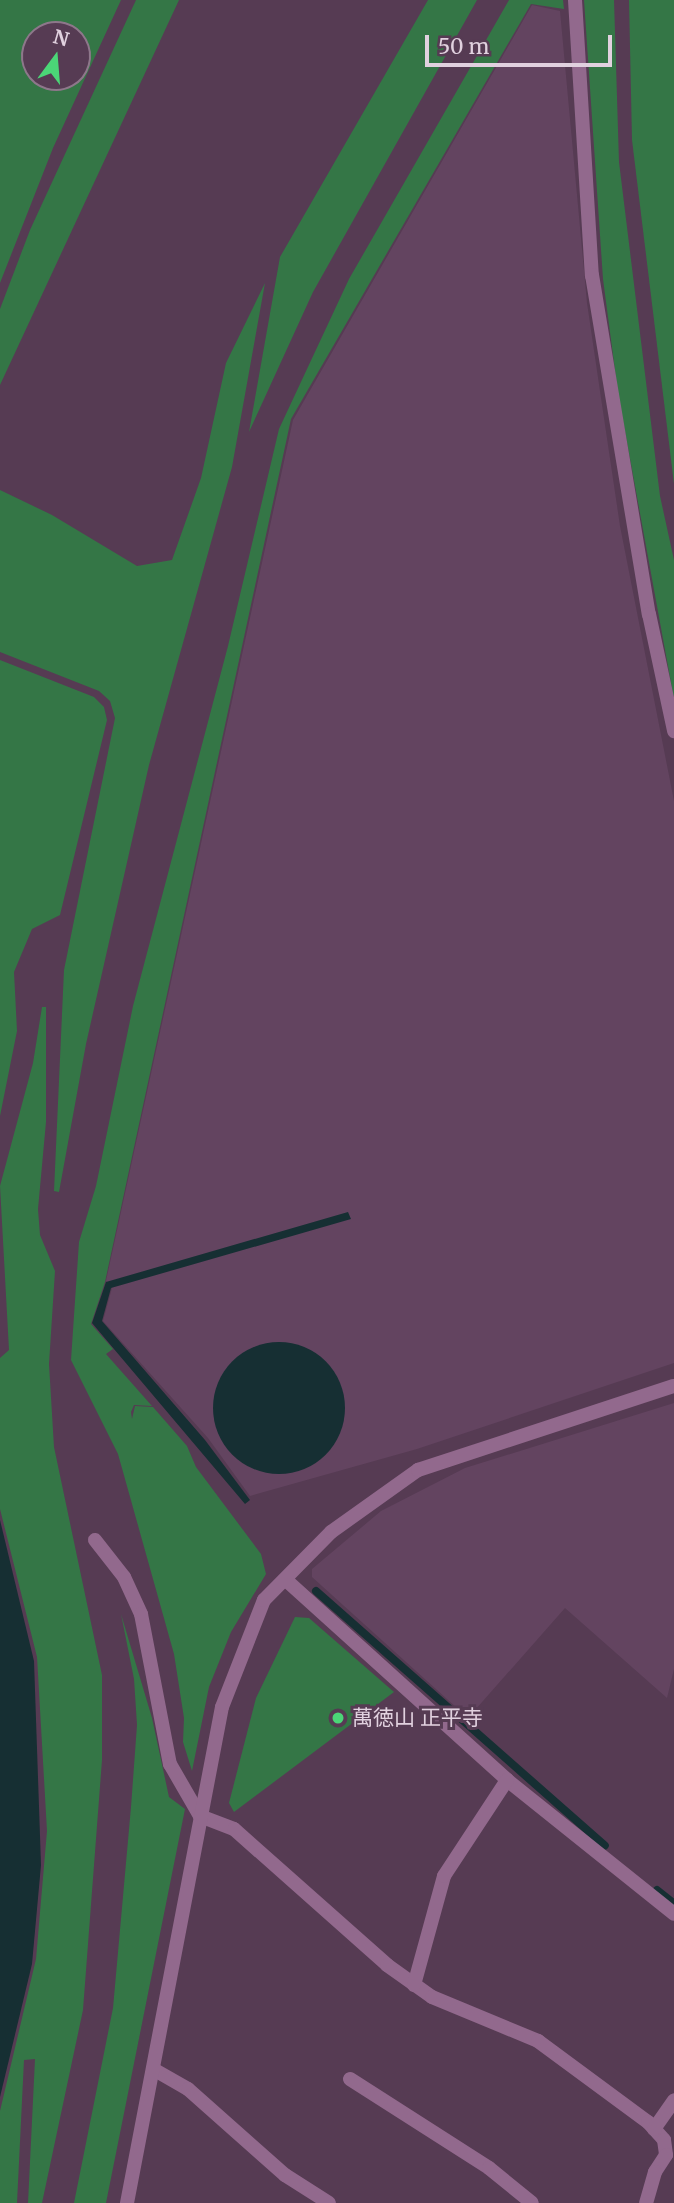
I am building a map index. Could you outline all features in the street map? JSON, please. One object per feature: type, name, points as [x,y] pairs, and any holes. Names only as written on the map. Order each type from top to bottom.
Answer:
[{"type":"street","points":[[575,0],[592,275],[649,614],[674,731]]},
{"type":"street","points":[[127,2203],[222,1707],[264,1600],[331,1532],[418,1470],[674,1386]]},
{"type":"street","points":[[95,1540],[124,1577],[141,1614],[170,1764],[200,1816],[234,1829],[387,1965],[432,1997],[538,2041],[586,2073],[654,2129],[664,2140],[666,2155],[655,2172],[646,2203]]},
{"type":"street","points":[[286,1580],[507,1780],[674,1914]]},
{"type":"street","points":[[414,1984],[444,1877],[507,1780]]},
{"type":"street","points":[[153,2069],[188,2089],[285,2175],[329,2203]]},
{"type":"street","points":[[350,2079],[489,2168],[532,2203]]},
{"type":"street","points":[[654,2129],[674,2100]]},
{"type":"shaded area","points":[[532,5],[560,11],[587,303],[620,526],[674,801],[674,1363],[417,1449],[250,1496],[208,1438],[103,1321],[112,1288],[106,1281],[293,420]]},
{"type":"shaded area","points":[[348,1212],[351,1219],[111,1288],[102,1321],[205,1440],[250,1500],[245,1504],[92,1323],[106,1282]]},
{"type":"shaded area","points":[[279,1342],[304,1347],[326,1361],[340,1383],[345,1408],[340,1433],[326,1455],[304,1469],[279,1474],[254,1469],[232,1455],[218,1433],[213,1408],[218,1383],[232,1361],[254,1347]]},
{"type":"shaded area","points":[[674,1403],[674,1669],[667,1698],[565,1608],[468,1718],[312,1577],[312,1569],[381,1511],[465,1468]]},
{"type":"shaded area","points":[[0,1520],[34,1661],[41,1865],[32,1964],[0,2097]]},
{"type":"green space","points":[[0,0],[121,0],[91,65],[91,21],[21,21],[21,91],[79,91],[53,148],[0,283]]},
{"type":"green space","points":[[136,0],[179,0],[0,385],[0,309],[30,230]]},
{"type":"green space","points":[[428,0],[477,0],[313,292],[249,432],[280,257]]},
{"type":"green space","points":[[509,0],[563,0],[564,9],[531,4],[291,419],[105,1282],[91,1324],[113,1349],[106,1354],[152,1406],[134,1405],[132,1419],[135,1406],[153,1407],[187,1446],[196,1467],[261,1554],[266,1574],[231,1632],[209,1687],[192,1771],[183,1742],[184,1718],[174,1654],[118,1454],[71,1360],[79,1242],[96,1186],[133,1006],[228,646],[279,429],[349,279]]},
{"type":"green space","points":[[584,0],[614,0],[619,162],[660,496],[674,560],[674,699],[618,393],[603,279]]},
{"type":"green space","points":[[629,0],[674,0],[674,484],[632,140]]},
{"type":"green space","points":[[265,283],[232,467],[149,765],[86,1044],[59,1192],[54,1191],[64,970],[115,718],[110,701],[99,691],[0,652],[0,490],[52,515],[137,566],[172,560],[201,478],[226,363]]},
{"type":"green space","points":[[0,660],[94,697],[104,707],[107,720],[60,915],[32,929],[14,972],[17,1031],[0,1116]]},
{"type":"green space","points":[[42,1007],[46,1007],[46,1122],[38,1209],[40,1235],[55,1271],[49,1364],[54,1447],[102,1675],[102,1760],[83,2010],[42,2203],[28,2203],[35,2059],[24,2060],[17,2203],[0,2203],[0,2111],[36,1959],[47,1831],[37,1657],[0,1509],[0,1358],[9,1350],[0,1186],[33,1063]]},
{"type":"green space","points":[[121,1614],[152,1718],[169,1797],[185,1809],[106,2203],[74,2203],[113,2008],[131,1807],[137,1725],[134,1679]]},
{"type":"green space","points":[[295,1617],[309,1618],[394,1692],[234,1812],[229,1803],[256,1698]]},
{"type":"waterway","points":[[316,1591],[605,1846]]},
{"type":"waterway","points":[[657,1890],[674,1904]]},
{"type":"place","name":"萬徳山 正平寺","points":[[338,1718]]}]
